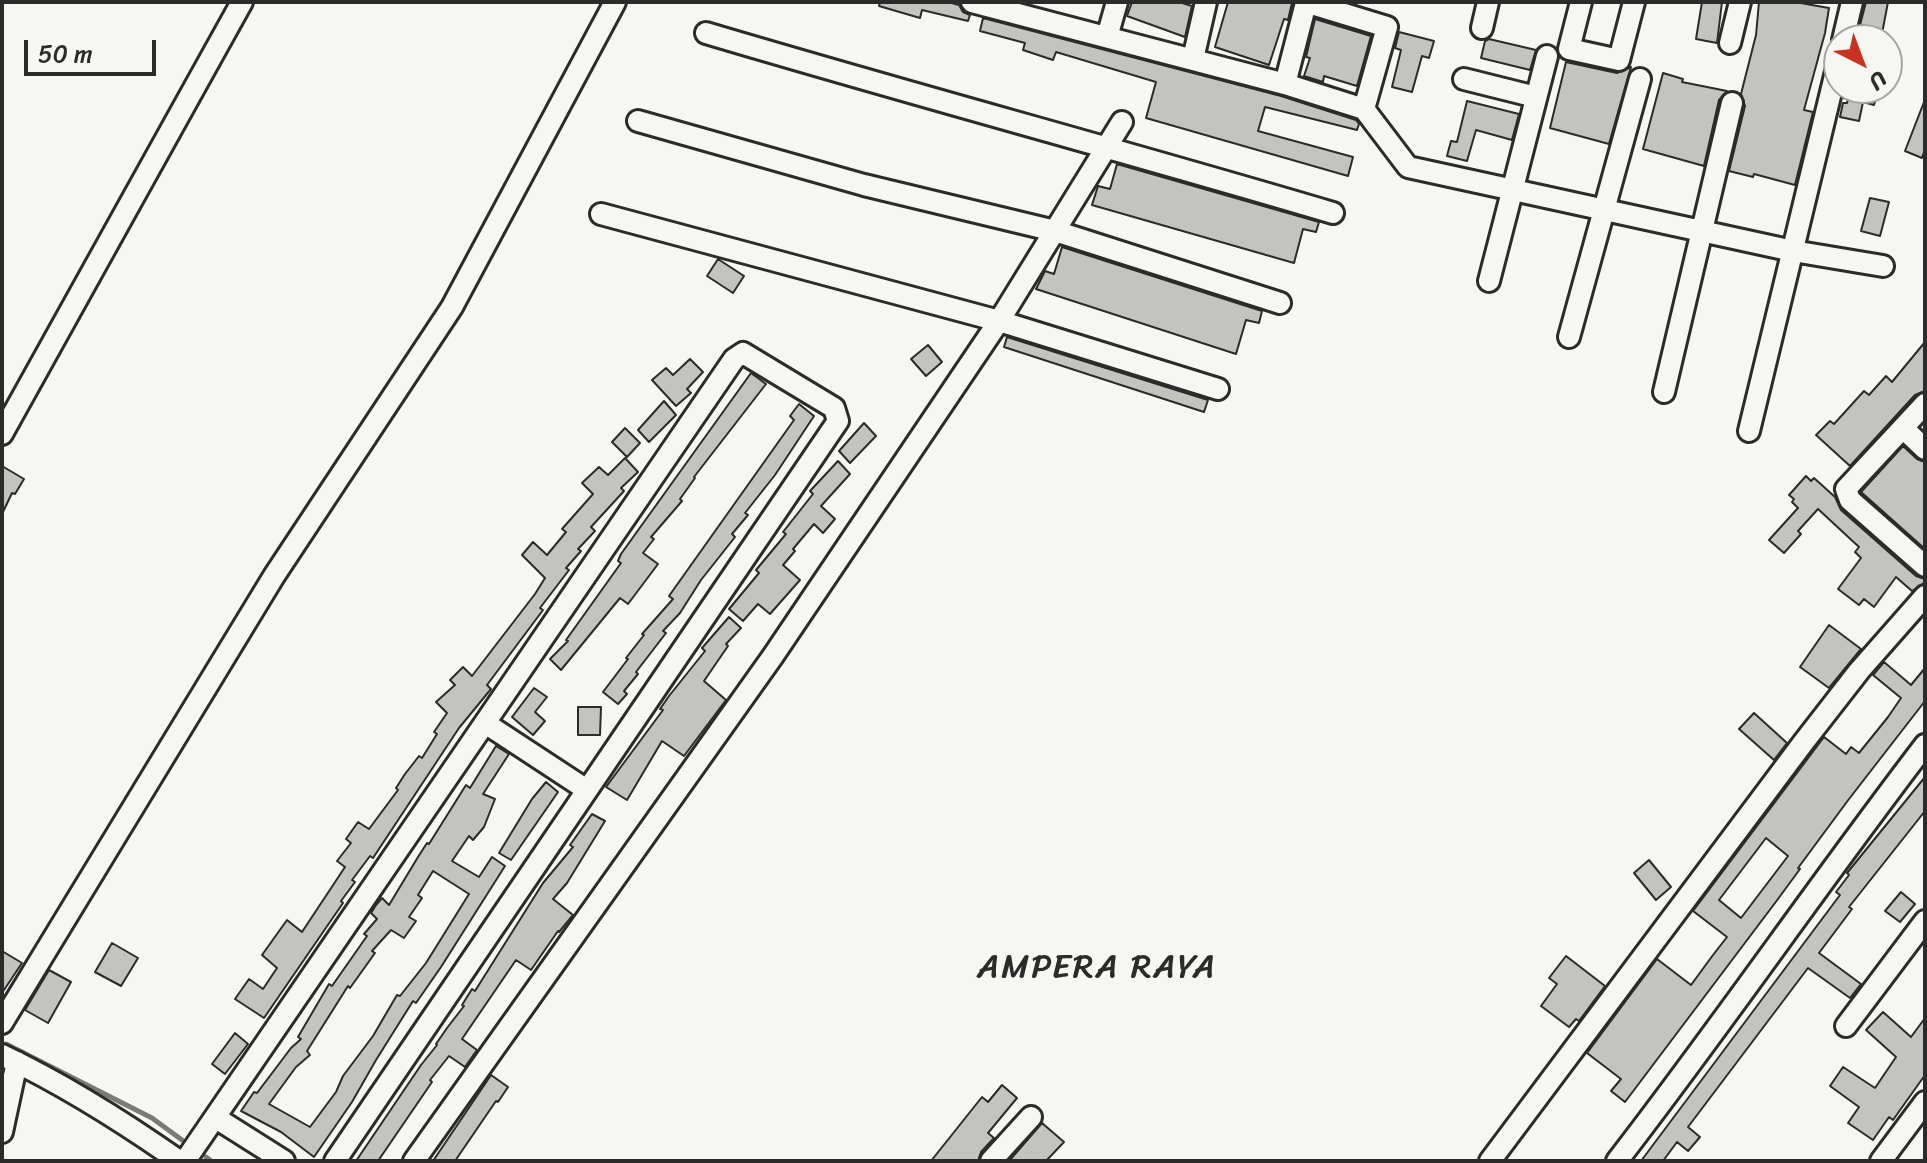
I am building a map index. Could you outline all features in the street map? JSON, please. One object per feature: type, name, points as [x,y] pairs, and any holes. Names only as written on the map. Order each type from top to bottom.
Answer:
[{"type":"street","points":[[2,434],[242,2]]},
{"type":"street","points":[[2,1023],[274,576],[452,307],[615,2]]},
{"type":"street","points":[[972,2],[1019,9],[1364,109],[1408,167],[1793,251],[1883,266]]},
{"type":"street","points":[[1107,37],[1117,2]]},
{"type":"street","points":[[1193,59],[1206,2]]},
{"type":"street","points":[[1482,28],[1488,2]]},
{"type":"street","points":[[1581,2],[1569,49],[1619,60],[1634,2]]},
{"type":"street","points":[[1730,43],[1740,2]]},
{"type":"street","points":[[1847,24],[1852,2]]},
{"type":"street","points":[[1285,84],[1305,3],[1387,27],[1364,109]]},
{"type":"street","points":[[706,33],[1333,213]]},
{"type":"street","points":[[1489,281],[1547,56]]},
{"type":"street","points":[[1464,79],[1536,97]]},
{"type":"street","points":[[1569,337],[1640,79]]},
{"type":"street","points":[[1664,392],[1732,103]]},
{"type":"street","points":[[1749,431],[1828,104]]},
{"type":"street","points":[[638,121],[864,185],[1055,231],[1280,303]]},
{"type":"street","points":[[414,1161],[773,656],[999,321],[1122,122]]},
{"type":"street","points":[[601,214],[999,321],[1218,389]]},
{"type":"street","points":[[2,1132],[9,1058],[112,1114],[182,1161],[216,1118],[738,354],[743,353],[834,408],[838,421],[335,1161]]},
{"type":"street","points":[[1925,404],[1846,489],[1850,500],[1925,566]]},
{"type":"street","points":[[1904,429],[1925,449]]},
{"type":"street","points":[[1490,1161],[1812,731],[1859,671],[1925,596]]},
{"type":"street","points":[[485,723],[587,790]]},
{"type":"street","points":[[1617,1161],[1925,745]]},
{"type":"street","points":[[1846,1026],[1925,921]]},
{"type":"street","points":[[1881,1161],[1925,1102]]},
{"type":"street","points":[[991,1161],[1031,1117]]},
{"type":"street","points":[[216,1118],[284,1161]]},
{"type":"building","points":[[880,2],[948,2],[959,5],[963,12],[970,15],[968,21],[922,10],[920,18],[879,6]]},
{"type":"building","points":[[1132,2],[1179,2],[1192,6],[1185,37],[1127,16]]},
{"type":"building","points":[[1228,2],[1292,3],[1269,65],[1215,47]]},
{"type":"building","points":[[1702,2],[1722,2],[1717,43],[1696,39]]},
{"type":"building","points":[[1759,2],[1795,2],[1829,8],[1804,110],[1813,112],[1795,185],[1729,171],[1745,106],[1741,94],[1756,35]]},
{"type":"building","points":[[1866,2],[1888,2],[1884,24],[1860,24]]},
{"type":"building","points":[[983,18],[1281,96],[1356,120],[1359,124],[1357,130],[1265,107],[1258,131],[1353,157],[1348,176],[1146,118],[1156,82],[1056,52],[1053,60],[1023,50],[1025,43],[980,31]]},
{"type":"building","points":[[1315,19],[1371,36],[1357,86],[1324,76],[1323,82],[1304,76],[1310,58],[1306,57]]},
{"type":"building","points":[[1399,32],[1434,41],[1429,58],[1422,56],[1412,92],[1392,87],[1401,50],[1395,48]]},
{"type":"building","points":[[1489,39],[1536,50],[1530,70],[1481,58],[1485,41]]},
{"type":"building","points":[[1566,62],[1617,73],[1631,67],[1609,144],[1550,128]]},
{"type":"building","points":[[1663,73],[1683,79],[1682,82],[1727,91],[1719,100],[1704,166],[1643,149]]},
{"type":"building","points":[[1467,101],[1519,114],[1512,140],[1476,130],[1467,161],[1447,156],[1451,141],[1457,142]]},
{"type":"building","points":[[1924,102],[1925,149],[1922,158],[1905,151]]},
{"type":"building","points":[[1843,104],[1863,104],[1859,121],[1840,117]]},
{"type":"building","points":[[1117,164],[1319,222],[1316,232],[1303,229],[1294,263],[1092,205],[1098,186],[1110,189]]},
{"type":"building","points":[[1870,198],[1889,202],[1880,236],[1861,231]]},
{"type":"building","points":[[1062,247],[1262,311],[1259,323],[1246,320],[1236,354],[1036,289],[1045,271],[1054,274]]},
{"type":"building","points":[[718,259],[744,276],[733,293],[707,276]]},
{"type":"building","points":[[1007,337],[1208,400],[1204,412],[1004,347]]},
{"type":"building","points":[[1925,342],[1925,391],[1915,395],[1850,466],[1816,435],[1830,421],[1834,424],[1864,391],[1869,395],[1886,376],[1892,382]]},
{"type":"building","points":[[928,345],[942,362],[926,376],[911,359]]},
{"type":"building","points":[[690,359],[703,372],[687,389],[691,393],[676,406],[652,380],[666,368],[673,375]]},
{"type":"building","points":[[751,373],[766,384],[694,477],[680,499],[682,501],[651,537],[654,539],[643,553],[658,564],[628,604],[620,598],[561,670],[550,659],[568,641],[621,563],[618,561],[621,554]]},
{"type":"building","points":[[664,401],[676,415],[649,442],[638,430]]},
{"type":"building","points":[[799,404],[814,416],[775,475],[745,513],[748,515],[732,534],[735,537],[680,613],[663,631],[666,633],[636,672],[638,674],[624,691],[627,694],[618,704],[603,692],[642,634],[673,599],[669,596],[794,420],[790,416]]},
{"type":"building","points":[[864,423],[876,436],[850,463],[839,451]]},
{"type":"building","points":[[625,428],[640,443],[627,457],[612,442]]},
{"type":"building","points":[[1903,446],[1925,462],[1925,549],[1861,492]]},
{"type":"building","points":[[625,458],[638,472],[621,488],[624,491],[591,527],[595,531],[578,549],[581,551],[566,568],[569,570],[540,608],[543,610],[487,685],[491,689],[459,728],[373,858],[370,856],[352,880],[355,882],[341,901],[343,903],[264,1018],[235,999],[249,979],[263,989],[277,968],[262,955],[287,920],[302,932],[345,867],[337,861],[351,843],[346,839],[358,822],[369,829],[398,790],[396,788],[405,774],[419,756],[422,758],[447,713],[436,702],[455,685],[450,680],[463,667],[472,676],[535,594],[545,578],[522,555],[533,542],[547,555],[566,532],[562,529],[593,494],[582,483],[599,467],[608,475]]},
{"type":"building","points":[[838,461],[850,474],[821,506],[835,519],[823,533],[814,524],[783,565],[800,580],[770,614],[758,604],[743,621],[729,609],[786,534],[783,532],[813,494],[810,491]]},
{"type":"building","points":[[2,466],[24,479],[15,494],[12,493],[2,514]]},
{"type":"building","points":[[1806,476],[1811,481],[1814,478],[1835,497],[1841,510],[1916,576],[1925,579],[1924,583],[1912,591],[1896,577],[1874,607],[1864,599],[1859,605],[1838,589],[1861,558],[1855,552],[1859,547],[1818,509],[1784,553],[1769,540],[1798,508],[1789,495]]},
{"type":"building","points":[[729,617],[741,628],[726,644],[728,646],[704,681],[726,700],[684,756],[662,741],[627,800],[606,787],[663,710],[660,709],[669,696],[705,651],[702,648]]},
{"type":"building","points":[[1829,625],[1861,649],[1829,688],[1800,667]]},
{"type":"building","points":[[1884,662],[1911,685],[1925,668],[1925,701],[1625,1102],[1611,1091],[1621,1079],[1587,1053],[1657,959],[1691,985],[1727,937],[1693,911],[1824,737],[1846,754],[1851,747],[1859,753],[1901,698],[1873,675]],"holes":[[[1766,838],[1788,856],[1741,918],[1719,900]]]},
{"type":"building","points":[[534,688],[547,697],[535,712],[545,721],[533,735],[512,717]]},
{"type":"building","points":[[578,707],[601,707],[600,735],[578,735]]},
{"type":"building","points":[[1754,713],[1787,743],[1774,760],[1739,729]]},
{"type":"building","points":[[496,746],[509,754],[483,794],[495,799],[484,827],[473,840],[469,836],[452,861],[479,877],[492,857],[505,866],[441,967],[416,1003],[413,1001],[352,1102],[314,1157],[281,1132],[241,1111],[301,1039],[298,1037],[329,984],[332,986],[367,936],[364,934],[377,919],[371,913],[376,905],[382,898],[389,905],[466,785],[470,788]],"holes":[[[433,871],[469,894],[426,963],[400,996],[397,995],[373,1036],[310,1127],[269,1104],[296,1067],[310,1055],[307,1051],[348,986],[350,988],[375,953],[372,951],[391,930],[404,938],[416,921],[409,917],[422,898],[418,895]]]},
{"type":"building","points":[[1925,777],[1925,811],[1849,907],[1852,909],[1819,953],[1861,984],[1850,998],[1808,968],[1688,1127],[1700,1137],[1688,1151],[1677,1142],[1663,1161],[1641,1161],[1840,895],[1836,892],[1849,875],[1847,873]]},
{"type":"building","points":[[546,782],[558,792],[511,860],[499,853]]},
{"type":"building","points":[[592,814],[605,821],[567,883],[553,899],[573,915],[531,970],[516,960],[462,1039],[477,1050],[465,1067],[449,1056],[378,1161],[356,1161],[464,1006],[472,989],[475,991],[543,883],[573,847],[570,845]]},
{"type":"building","points":[[1649,860],[1671,887],[1656,900],[1634,873]]},
{"type":"building","points":[[1901,892],[1915,904],[1900,922],[1885,911]]},
{"type":"building","points":[[112,943],[138,958],[121,986],[95,972]]},
{"type":"building","points":[[2,951],[22,963],[2,993]]},
{"type":"building","points":[[1566,956],[1605,986],[1579,1021],[1576,1019],[1569,1027],[1541,1006],[1557,984],[1549,978]]},
{"type":"building","points":[[49,970],[71,982],[48,1023],[25,1010]]},
{"type":"building","points":[[1883,1012],[1911,1037],[1925,1018],[1925,1075],[1893,1120],[1889,1117],[1873,1140],[1848,1123],[1859,1107],[1830,1086],[1843,1067],[1875,1088],[1896,1057],[1866,1030]]},
{"type":"building","points":[[235,1033],[248,1044],[225,1074],[212,1064]]},
{"type":"building","points":[[491,1075],[508,1087],[498,1102],[455,1161],[433,1161]]},
{"type":"building","points":[[1002,1085],[1017,1098],[988,1133],[994,1138],[981,1152],[978,1161],[931,1161],[982,1097],[988,1102]]},
{"type":"building","points":[[1042,1123],[1064,1142],[1046,1161],[1009,1161]]},
{"type":"waterway","points":[[6,1044],[152,1118],[182,1140]]},
{"type":"waterway","points":[[206,1157],[211,1161]]},
{"type":"district","name":"AMPERA RAYA","points":[[1097,968]]}]
